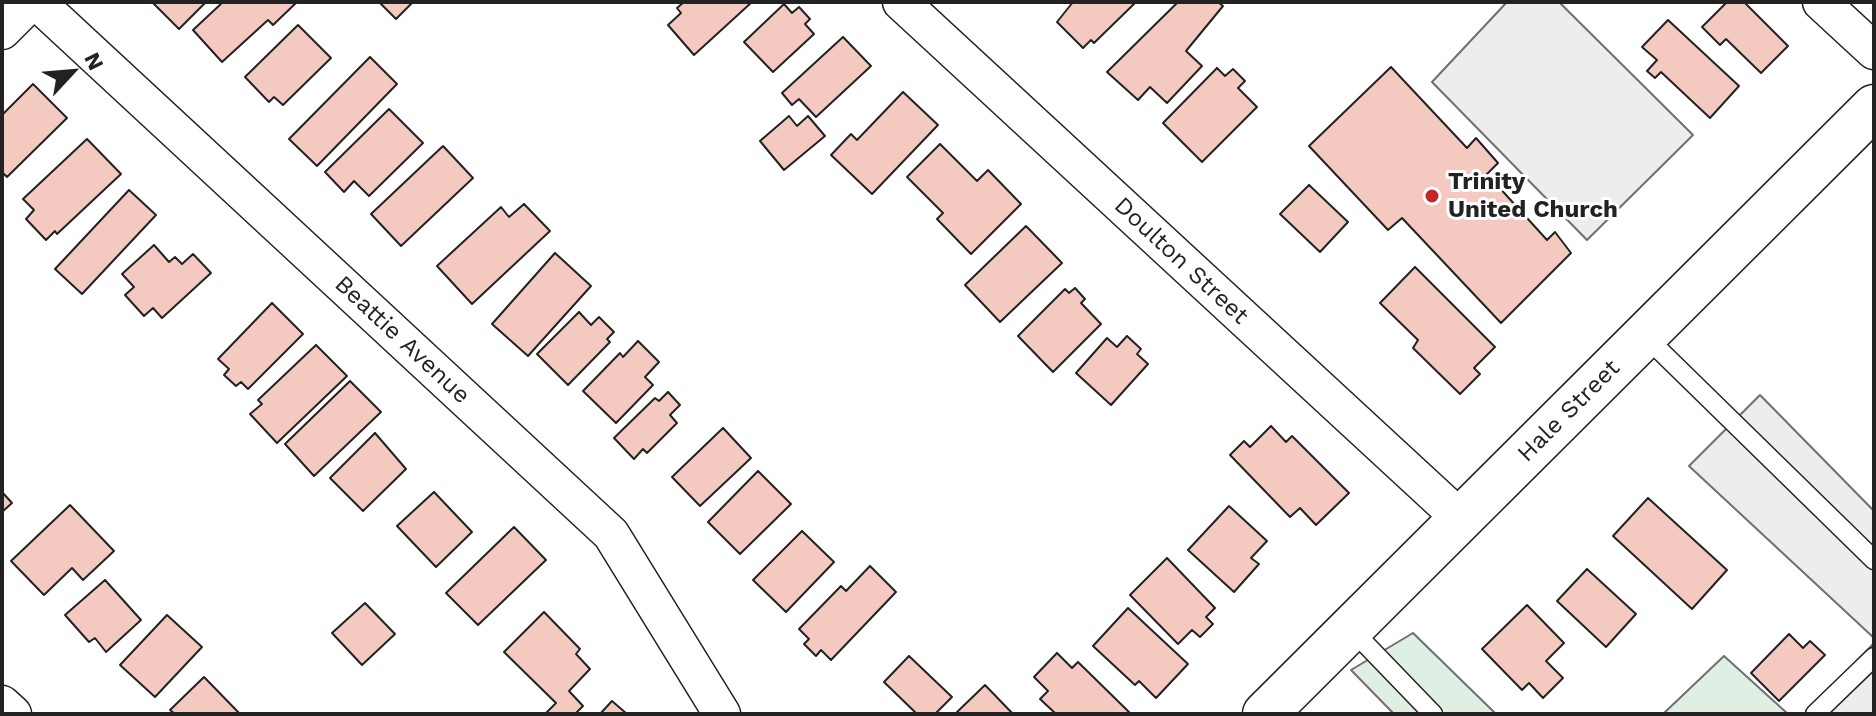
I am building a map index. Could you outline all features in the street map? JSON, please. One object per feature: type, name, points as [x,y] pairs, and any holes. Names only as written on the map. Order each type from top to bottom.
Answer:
[{"type":"street","points":[[2,31],[31,2]]},
{"type":"street","name":"Beattie Avenue","points":[[37,2],[611,534],[722,714]]},
{"type":"street","name":"Doulton Street","points":[[901,2],[1461,519]]},
{"type":"street","points":[[1821,2],[1874,51]]},
{"type":"street","name":"Hale Street","points":[[1265,714],[1874,107]]},
{"type":"street","points":[[2,704],[13,714]]},
{"type":"lane","points":[[1645,336],[1874,560]]},
{"type":"lane","points":[[1351,629],[1433,714]]},
{"type":"lane","points":[[1815,714],[1874,657]]},
{"type":"green space","points":[[1413,633],[1496,714],[1394,714],[1351,670]]},
{"type":"green space","points":[[1724,656],[1788,714],[1663,714]]},
{"type":"shaded area","points":[[1507,2],[1559,2],[1693,135],[1587,240],[1432,82]]},
{"type":"shaded area","points":[[1760,395],[1874,511],[1874,638],[1689,466]]},
{"type":"shaded area","points":[[1874,643],[1874,714],[1806,714]]},
{"type":"building","points":[[152,2],[206,2],[179,29]]},
{"type":"building","points":[[223,2],[297,2],[273,25],[268,20],[222,62],[193,30]]},
{"type":"building","points":[[379,2],[413,2],[396,19]]},
{"type":"building","points":[[684,2],[752,2],[694,55],[668,25],[681,13],[677,8]]},
{"type":"building","points":[[1073,2],[1136,2],[1094,43],[1091,40],[1083,48],[1057,22]]},
{"type":"building","points":[[1178,2],[1218,2],[1223,6],[1186,51],[1202,66],[1167,103],[1150,87],[1138,100],[1107,72]]},
{"type":"building","points":[[1727,2],[1744,2],[1788,46],[1761,73],[1726,39],[1720,45],[1702,27]]},
{"type":"building","points":[[784,4],[792,13],[799,7],[810,19],[805,24],[814,34],[773,72],[744,42]]},
{"type":"building","points":[[1668,20],[1739,86],[1710,118],[1661,72],[1655,78],[1647,71],[1657,60],[1642,47]]},
{"type":"building","points":[[298,25],[331,58],[283,105],[274,97],[269,102],[245,77]]},
{"type":"building","points":[[843,37],[871,66],[816,117],[799,99],[792,105],[782,93]]},
{"type":"building","points":[[370,57],[397,84],[317,166],[289,139]]},
{"type":"building","name":"Trinity United Church","points":[[1391,67],[1467,148],[1476,138],[1498,163],[1487,174],[1547,240],[1555,232],[1571,253],[1501,323],[1402,218],[1388,230],[1309,146]]},
{"type":"building","points":[[1217,68],[1225,76],[1233,69],[1245,81],[1238,88],[1257,107],[1202,162],[1163,123]]},
{"type":"building","points":[[33,84],[67,118],[7,177],[2,172],[2,115]]},
{"type":"building","points":[[903,92],[938,125],[872,194],[831,155],[851,134],[857,140]]},
{"type":"building","points":[[389,109],[423,143],[369,196],[354,181],[344,192],[325,172]]},
{"type":"building","points":[[789,116],[797,126],[808,116],[825,136],[784,170],[760,141]]},
{"type":"building","points":[[87,139],[121,174],[57,234],[55,231],[46,240],[26,219],[34,210],[23,199]]},
{"type":"building","points":[[940,144],[977,181],[988,170],[1021,204],[971,254],[937,219],[943,213],[907,177]]},
{"type":"building","points":[[443,146],[473,178],[401,246],[371,214]]},
{"type":"building","points":[[1309,185],[1348,222],[1320,252],[1280,214]]},
{"type":"building","points":[[129,190],[156,215],[82,294],[55,269]]},
{"type":"building","points":[[524,204],[550,231],[472,304],[437,266],[501,207],[509,217]]},
{"type":"building","points":[[1026,226],[1062,263],[1000,322],[965,285]]},
{"type":"building","points":[[154,245],[169,262],[175,257],[182,264],[193,254],[211,273],[162,318],[153,308],[144,316],[125,295],[134,287],[122,274]]},
{"type":"building","points":[[555,253],[591,286],[528,356],[492,324]]},
{"type":"building","points":[[1415,267],[1495,347],[1474,368],[1480,374],[1460,394],[1413,348],[1418,340],[1380,303]]},
{"type":"building","points":[[1075,288],[1085,299],[1081,303],[1101,324],[1053,372],[1018,336],[1065,289],[1069,293]]},
{"type":"building","points":[[272,303],[303,334],[248,389],[241,382],[236,386],[224,375],[229,369],[218,359]]},
{"type":"building","points":[[579,312],[591,325],[599,317],[614,332],[607,339],[610,342],[568,385],[537,354]]},
{"type":"building","points":[[1127,336],[1141,349],[1137,354],[1148,364],[1111,405],[1076,373],[1107,338],[1117,347]]},
{"type":"building","points":[[638,341],[659,362],[645,377],[653,385],[616,423],[583,391],[620,353],[623,357]]},
{"type":"building","points":[[316,345],[347,376],[277,443],[250,414],[262,404],[258,400]]},
{"type":"building","points":[[350,381],[381,412],[314,476],[285,444]]},
{"type":"building","points":[[668,392],[680,405],[670,415],[677,423],[647,453],[643,449],[634,459],[614,438],[655,398],[659,401]]},
{"type":"building","points":[[1271,426],[1286,442],[1292,436],[1349,493],[1316,525],[1300,508],[1290,517],[1230,455],[1244,441],[1250,447]]},
{"type":"building","points":[[723,428],[751,458],[700,506],[672,477]]},
{"type":"building","points":[[375,433],[406,469],[363,511],[330,478]]},
{"type":"building","points":[[758,471],[791,504],[740,554],[708,522]]},
{"type":"building","points":[[2,492],[12,503],[2,512]]},
{"type":"building","points":[[434,492],[472,532],[436,567],[397,526]]},
{"type":"building","points":[[1648,498],[1727,570],[1692,609],[1613,536]]},
{"type":"building","points":[[70,505],[114,551],[83,580],[72,568],[44,595],[11,561]]},
{"type":"building","points":[[1229,506],[1267,541],[1251,558],[1259,564],[1234,592],[1188,550]]},
{"type":"building","points":[[514,527],[546,560],[478,625],[446,593]]},
{"type":"building","points":[[802,531],[834,562],[786,612],[753,580]]},
{"type":"building","points":[[1167,558],[1215,608],[1206,617],[1213,624],[1200,637],[1192,630],[1178,644],[1130,595]]},
{"type":"building","points":[[870,566],[896,592],[831,660],[821,650],[816,656],[804,644],[809,639],[799,629],[841,586],[846,591]]},
{"type":"building","points":[[1587,569],[1636,614],[1606,647],[1557,601]]},
{"type":"building","points":[[105,580],[141,620],[106,652],[95,638],[89,642],[65,615]]},
{"type":"building","points":[[365,603],[395,634],[362,665],[332,633]]},
{"type":"building","points":[[1527,605],[1564,643],[1546,661],[1563,678],[1543,698],[1529,683],[1522,690],[1482,649]]},
{"type":"building","points":[[1128,608],[1188,664],[1156,698],[1139,681],[1135,685],[1093,646]]},
{"type":"building","points":[[544,612],[580,649],[576,654],[590,669],[569,691],[583,706],[575,714],[545,714],[556,703],[504,652]]},
{"type":"building","points":[[167,615],[202,647],[155,697],[120,665]]},
{"type":"building","points":[[1789,634],[1803,648],[1810,641],[1825,655],[1779,701],[1751,673]]},
{"type":"building","points":[[1057,653],[1072,668],[1078,662],[1131,714],[1056,714],[1040,699],[1048,691],[1034,677]]},
{"type":"building","points":[[909,656],[952,697],[935,714],[917,714],[884,682]]},
{"type":"building","points":[[204,677],[240,714],[175,714],[170,710]]},
{"type":"building","points":[[985,685],[1013,714],[955,714]]},
{"type":"building","points":[[612,701],[627,714],[600,714]]},
{"type":"place","name":"Trinity United Church","points":[[1432,196]]}]
